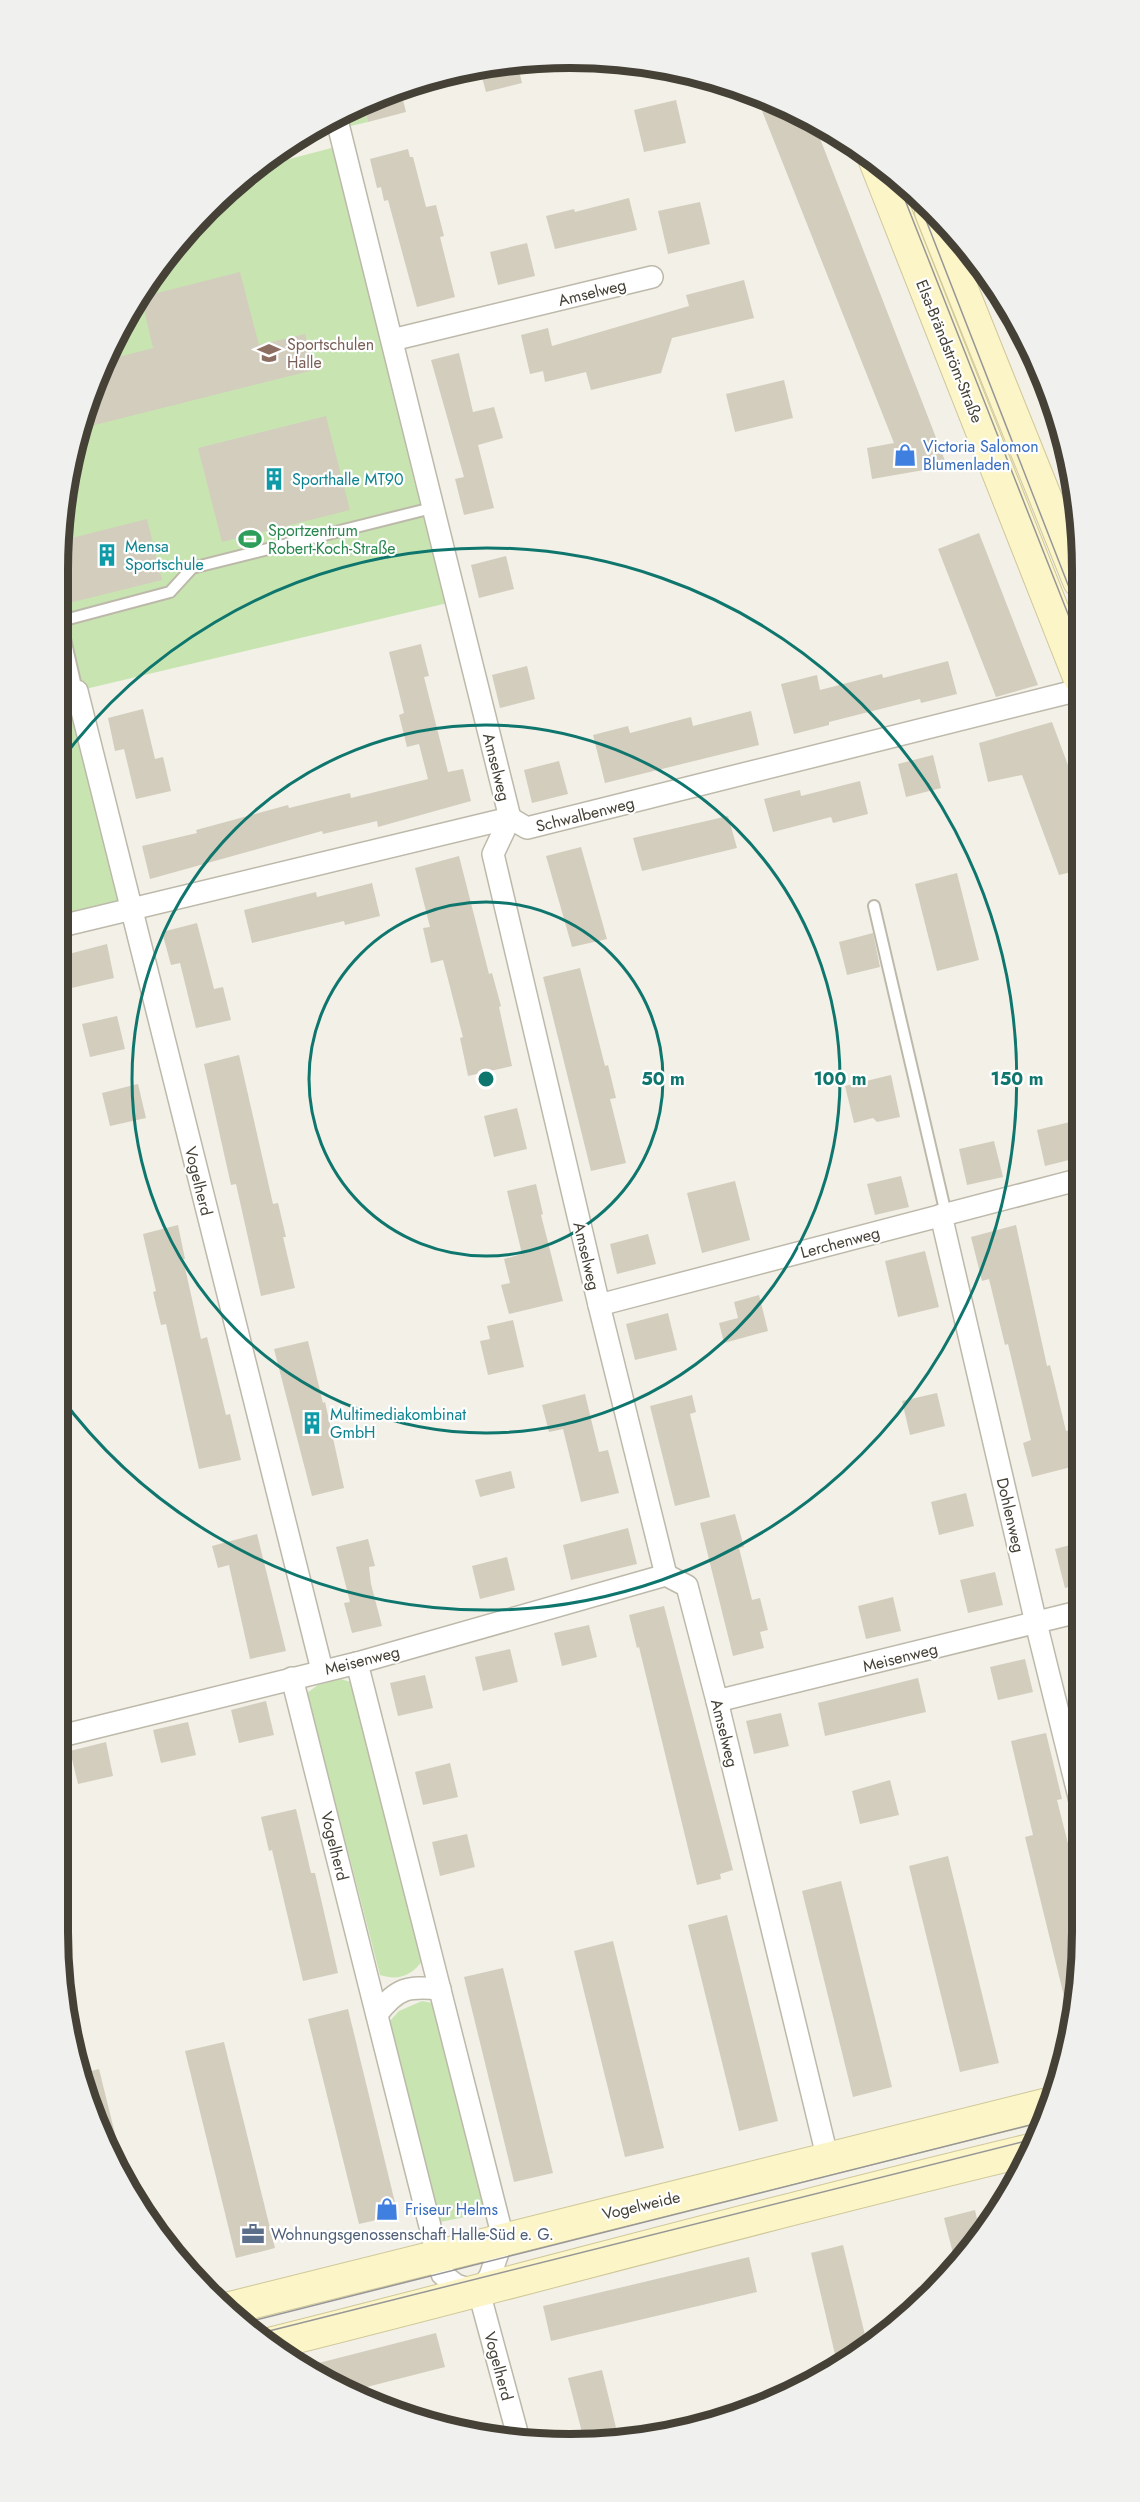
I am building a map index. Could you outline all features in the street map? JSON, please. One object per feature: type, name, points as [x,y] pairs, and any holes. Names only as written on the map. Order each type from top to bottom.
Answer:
[{"type":"street","name":"Amselweg","points":[[338,124],[510,818],[493,854],[598,1305],[666,1575],[687,1586],[828,2160]]},
{"type":"street","name":"Elsa-Brändström-Straße","points":[[881,175],[1072,659]]},
{"type":"street","name":"Elsa-Brändström-Straße","points":[[937,228],[1072,563]]},
{"type":"street","name":"Amselweg","points":[[392,340],[652,277]]},
{"type":"street","name":"Vogelherd","points":[[77,691],[322,1670]]},
{"type":"street","name":"Schwalbenweg","points":[[68,924],[510,818],[527,828],[1072,692]]},
{"type":"street","name":"Lerchenweg","points":[[598,1305],[1072,1181]]},
{"type":"street","name":"Dohlenweg","points":[[944,1214],[1036,1623],[1072,1769]]},
{"type":"street","name":"Meisenweg","points":[[68,1734],[292,1677],[357,1663],[666,1575]]},
{"type":"street","name":"Meisenweg","points":[[717,1701],[1072,1614]]},
{"type":"street","points":[[357,1663],[503,2238],[490,2276],[479,2292]]},
{"type":"street","name":"Vogelherd","points":[[292,1677],[442,2274],[456,2285],[479,2292],[517,2431]]},
{"type":"street","points":[[377,2014],[390,1996],[400,1991],[424,1987],[440,1989]]},
{"type":"street","name":"Vogelweide","points":[[235,2307],[503,2238],[828,2160],[1041,2106]]},
{"type":"street","points":[[279,2342],[479,2292],[864,2190],[1022,2152]]},
{"type":"lane","points":[[68,619],[170,592],[192,568],[432,508]]},
{"type":"lane","points":[[68,652],[77,691]]},
{"type":"lane","points":[[874,906],[944,1214]]},
{"type":"green space","points":[[365,111],[368,122],[346,127],[344,121]]},
{"type":"green space","name":"Sportzentrum Robert-Koch-Straße","points":[[343,145],[456,601],[77,691],[130,909],[68,924],[69,537],[77,472],[85,440],[94,408],[119,348],[152,291],[171,264],[215,215],[276,162]]},
{"type":"green space","points":[[1023,353],[1046,408],[1049,420]]},
{"type":"green space","points":[[341,1679],[357,1684],[423,1960],[414,1970],[404,1976],[380,1975],[307,1693],[318,1685]]},
{"type":"green space","points":[[422,2001],[433,2003],[489,2212],[440,2222],[389,2022],[399,2011]]},
{"type":"building","points":[[519,71],[522,83],[486,92],[482,76]]},
{"type":"building","points":[[402,96],[406,112],[368,122],[365,111]]},
{"type":"building","points":[[676,100],[686,143],[644,152],[634,110]]},
{"type":"building","points":[[760,105],[818,133],[947,466],[872,479],[867,448],[894,443]]},
{"type":"building","points":[[408,149],[410,157],[413,157],[426,207],[436,205],[444,236],[440,237],[455,297],[417,307],[388,200],[384,201],[381,187],[377,188],[370,159]]},
{"type":"building","points":[[629,198],[637,230],[555,249],[546,216],[574,209],[575,212]]},
{"type":"building","points":[[700,202],[710,244],[668,254],[658,211]]},
{"type":"building","points":[[527,243],[535,276],[498,285],[490,252]]},
{"type":"building","name":"Sportschulen Halle","points":[[240,272],[259,345],[305,334],[314,370],[89,427],[115,358],[153,348],[143,306],[150,295]]},
{"type":"building","points":[[744,280],[754,318],[672,338],[661,373],[591,390],[586,372],[545,382],[543,371],[530,374],[521,335],[548,328],[552,346],[689,306],[686,295]]},
{"type":"building","points":[[459,353],[473,412],[494,407],[503,438],[478,445],[494,508],[464,515],[455,479],[464,477],[431,360]]},
{"type":"building","points":[[784,380],[793,418],[735,432],[726,394]]},
{"type":"building","name":"Sporthalle MT90","points":[[326,416],[350,510],[222,542],[198,448]]},
{"type":"building","name":"Mensa Sportschule","points":[[147,519],[162,580],[68,603],[69,539]]},
{"type":"building","points":[[979,533],[1038,685],[996,697],[938,549]]},
{"type":"building","points":[[506,556],[514,589],[479,598],[471,565]]},
{"type":"building","points":[[421,644],[429,676],[424,677],[448,772],[463,769],[471,801],[378,827],[377,821],[323,834],[322,831],[150,879],[142,846],[197,833],[196,830],[288,805],[289,808],[350,793],[351,798],[428,779],[419,744],[407,747],[399,715],[404,713],[389,652]]},
{"type":"building","points":[[948,661],[957,694],[921,703],[920,699],[829,722],[829,725],[794,734],[781,684],[817,675],[820,690],[882,674],[883,678]]},
{"type":"building","points":[[527,666],[535,699],[500,708],[492,675]]},
{"type":"building","points":[[143,709],[155,759],[163,757],[171,791],[136,799],[124,749],[115,751],[108,718]]},
{"type":"building","points":[[751,711],[759,745],[605,783],[593,735],[628,726],[630,733],[691,717],[693,726]]},
{"type":"building","points":[[1052,722],[1072,776],[1072,872],[1059,875],[1022,775],[988,782],[979,743]]},
{"type":"building","points":[[933,755],[941,788],[906,797],[898,764]]},
{"type":"building","points":[[559,761],[568,794],[532,803],[524,770]]},
{"type":"building","points":[[860,781],[868,814],[833,823],[831,817],[773,832],[764,799],[800,790],[801,796]]},
{"type":"building","points":[[728,816],[737,848],[642,871],[633,838]]},
{"type":"building","points":[[581,847],[607,939],[572,947],[546,856]]},
{"type":"building","points":[[459,856],[489,974],[492,973],[501,1006],[499,1007],[512,1066],[468,1076],[460,1038],[463,1037],[443,960],[431,963],[423,928],[430,927],[415,868]]},
{"type":"building","points":[[957,873],[979,960],[937,971],[915,884]]},
{"type":"building","points":[[372,883],[380,916],[345,925],[344,921],[252,943],[244,910],[316,892],[317,897]]},
{"type":"building","points":[[197,923],[214,989],[223,987],[231,1020],[196,1028],[180,963],[171,965],[162,932]]},
{"type":"building","points":[[873,933],[880,967],[847,975],[839,942]]},
{"type":"building","points":[[107,944],[114,978],[68,989],[68,954]]},
{"type":"building","points":[[580,968],[605,1066],[608,1065],[616,1098],[610,1099],[626,1163],[591,1171],[543,977]]},
{"type":"building","points":[[117,1016],[125,1049],[90,1057],[82,1024]]},
{"type":"building","points":[[239,1055],[273,1204],[278,1203],[295,1288],[261,1296],[236,1184],[231,1185],[204,1064]]},
{"type":"building","points":[[891,1075],[900,1117],[877,1122],[873,1118],[854,1123],[845,1086]]},
{"type":"building","points":[[138,1084],[146,1118],[110,1126],[102,1093]]},
{"type":"building","points":[[517,1108],[527,1149],[494,1157],[484,1116]]},
{"type":"building","points":[[1072,1121],[1072,1159],[1045,1166],[1037,1130]]},
{"type":"building","points":[[994,1141],[1003,1177],[967,1185],[959,1149]]},
{"type":"building","points":[[901,1176],[909,1207],[875,1215],[867,1184]]},
{"type":"building","points":[[735,1181],[750,1240],[702,1253],[687,1193]]},
{"type":"building","points":[[536,1184],[543,1214],[541,1215],[563,1301],[509,1314],[501,1285],[510,1283],[504,1259],[522,1254],[507,1191]]},
{"type":"building","points":[[178,1225],[185,1259],[183,1259],[201,1339],[207,1337],[226,1415],[230,1414],[241,1460],[199,1469],[166,1324],[161,1325],[153,1292],[156,1291],[143,1234]]},
{"type":"building","points":[[1016,1225],[1047,1366],[1050,1365],[1066,1431],[1070,1430],[1072,1438],[1072,1467],[1032,1477],[1023,1443],[1031,1440],[1008,1344],[1005,1345],[989,1279],[982,1281],[971,1237]]},
{"type":"building","points":[[648,1234],[656,1264],[617,1274],[610,1244]]},
{"type":"building","points":[[925,1251],[939,1307],[898,1317],[885,1261]]},
{"type":"building","points":[[759,1295],[768,1331],[724,1343],[719,1323],[738,1318],[734,1302]]},
{"type":"building","points":[[668,1313],[677,1350],[635,1360],[626,1324]]},
{"type":"building","points":[[513,1320],[524,1367],[488,1375],[480,1341],[490,1339],[487,1326]]},
{"type":"building","points":[[308,1341],[323,1403],[325,1402],[344,1488],[312,1496],[274,1349]]},
{"type":"building","points":[[937,1393],[945,1426],[910,1435],[902,1401]]},
{"type":"building","points":[[585,1394],[599,1452],[608,1450],[619,1493],[581,1502],[563,1429],[549,1432],[542,1405]]},
{"type":"building","points":[[692,1395],[696,1412],[690,1414],[710,1497],[675,1506],[650,1406]]},
{"type":"building","points":[[511,1471],[515,1488],[480,1497],[475,1480]]},
{"type":"building","points":[[966,1493],[974,1526],[939,1535],[931,1502]]},
{"type":"building","points":[[735,1514],[744,1547],[739,1548],[752,1600],[760,1598],[768,1630],[760,1632],[764,1648],[733,1656],[700,1523]]},
{"type":"building","points":[[628,1528],[637,1564],[571,1580],[563,1545]]},
{"type":"building","points":[[257,1534],[286,1651],[250,1659],[229,1565],[218,1568],[212,1546]]},
{"type":"building","points":[[368,1539],[375,1566],[369,1567],[371,1584],[382,1626],[352,1633],[344,1603],[350,1602],[336,1547]]},
{"type":"building","points":[[1072,1545],[1072,1586],[1065,1588],[1055,1549]]},
{"type":"building","points":[[507,1557],[515,1590],[480,1599],[472,1566]]},
{"type":"building","points":[[995,1572],[1003,1605],[968,1613],[960,1580]]},
{"type":"building","points":[[893,1597],[901,1631],[866,1639],[858,1606]]},
{"type":"building","points":[[664,1606],[733,1870],[720,1874],[721,1879],[697,1885],[639,1647],[637,1648],[629,1615]]},
{"type":"building","points":[[589,1625],[597,1657],[562,1666],[554,1633]]},
{"type":"building","points":[[510,1649],[518,1682],[483,1691],[475,1657]]},
{"type":"building","points":[[1025,1659],[1033,1692],[998,1700],[990,1667]]},
{"type":"building","points":[[425,1675],[433,1708],[398,1716],[390,1683]]},
{"type":"building","points":[[918,1678],[926,1712],[825,1736],[818,1703]]},
{"type":"building","points":[[266,1701],[274,1735],[239,1743],[231,1710]]},
{"type":"building","points":[[781,1713],[789,1746],[754,1754],[746,1721]]},
{"type":"building","points":[[188,1722],[196,1755],[161,1763],[153,1730]]},
{"type":"building","points":[[1046,1733],[1062,1799],[1057,1800],[1072,1859],[1071,1965],[1067,2007],[1025,1837],[1033,1835],[1011,1741]]},
{"type":"building","points":[[106,1742],[113,1776],[78,1784],[70,1751]]},
{"type":"building","points":[[450,1763],[458,1797],[423,1805],[415,1772]]},
{"type":"building","points":[[890,1780],[899,1815],[860,1824],[852,1791]]},
{"type":"building","points":[[296,1809],[311,1873],[315,1873],[338,1973],[303,1981],[272,1850],[269,1851],[261,1817]]},
{"type":"building","points":[[467,1834],[475,1867],[440,1876],[432,1842]]},
{"type":"building","points":[[948,1856],[999,2063],[960,2072],[909,1866]]},
{"type":"building","points":[[841,1881],[892,2087],[853,2097],[802,1891]]},
{"type":"building","points":[[727,1915],[778,2121],[739,2131],[688,1925]]},
{"type":"building","points":[[613,1941],[664,2148],[625,2157],[574,1951]]},
{"type":"building","points":[[503,1968],[553,2173],[514,2182],[464,1977]]},
{"type":"building","points":[[348,2009],[398,2215],[359,2224],[308,2019]]},
{"type":"building","points":[[224,2042],[275,2248],[236,2258],[185,2051]]},
{"type":"building","points":[[99,2069],[119,2150],[94,2094],[88,2072]]},
{"type":"building","points":[[975,2210],[978,2225],[954,2256],[944,2218]]},
{"type":"building","points":[[843,2245],[866,2338],[836,2358],[811,2253]]},
{"type":"building","points":[[749,2257],[757,2292],[551,2341],[543,2306]]},
{"type":"building","points":[[436,2333],[445,2367],[361,2389],[314,2364]]},
{"type":"building","points":[[602,2370],[617,2432],[582,2434],[568,2378]]},
{"type":"tram line","points":[[902,193],[1072,624]]},
{"type":"tram line","points":[[923,213],[1072,595]]},
{"type":"tram line","points":[[252,2321],[1034,2124]]},
{"type":"tram line","points":[[265,2332],[1027,2141]]},
{"type":"place","name":"Sportschulen Halle","points":[[269,353]]},
{"type":"place","name":"Victoria Salomon Blumenladen","points":[[905,455]]},
{"type":"place","name":"Sporthalle MT90","points":[[274,479]]},
{"type":"place","name":"Sportzentrum Robert-Koch-Straße","points":[[250,539]]},
{"type":"place","name":"Mensa Sportschule","points":[[107,555]]},
{"type":"place","name":"Multimediakombinat GmbH","points":[[312,1423]]},
{"type":"place","name":"Friseur Helms","points":[[387,2209]]},
{"type":"place","name":"Wohnungsgenossenschaft Halle-Süd e. G.","points":[[253,2234]]}]
